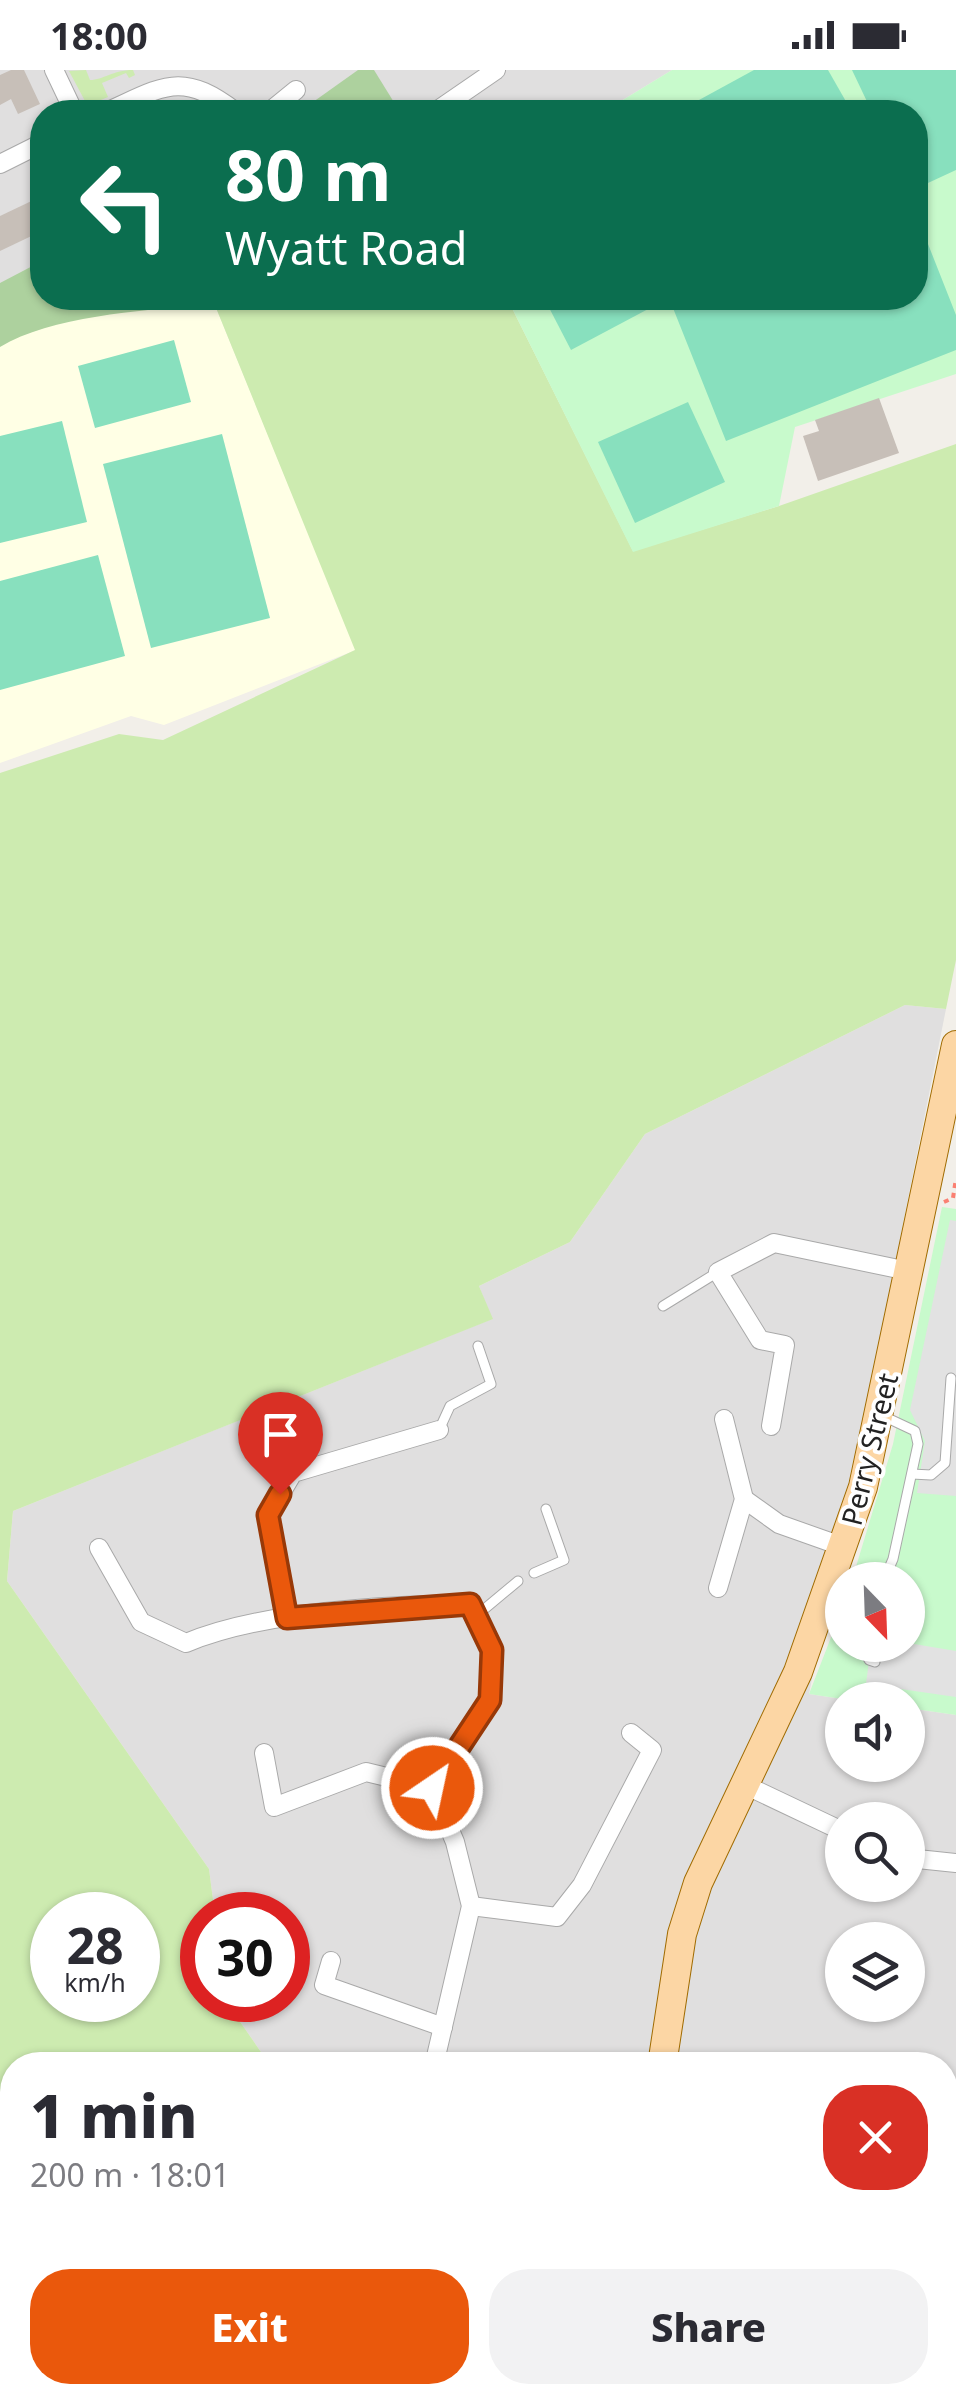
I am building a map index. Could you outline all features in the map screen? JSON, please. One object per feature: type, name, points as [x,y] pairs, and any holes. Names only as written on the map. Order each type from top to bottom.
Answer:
[{"type":"main road","name":"Perry Street","points":[[664,2052],[682,1934],[713,1844],[798,1672],[844,1547],[881,1415],[956,1045]]},
{"type":"street","points":[[54,70],[68,100]]},
{"type":"street","points":[[452,100],[496,70]]},
{"type":"street","points":[[134,100],[164,87],[184,85],[203,87],[220,100]]},
{"type":"street","points":[[284,100],[296,90]]},
{"type":"street","points":[[0,164],[30,149]]},
{"type":"street","points":[[771,1426],[785,1345],[760,1340],[718,1272],[757,1248],[774,1243],[908,1271]]},
{"type":"street","points":[[718,1588],[744,1500],[724,1419]]},
{"type":"street","points":[[287,1618],[268,1515],[292,1473],[439,1430]]},
{"type":"street","points":[[744,1500],[779,1524],[844,1547]]},
{"type":"street","points":[[100,1548],[142,1622],[186,1643],[225,1627],[287,1618],[470,1604],[492,1650],[490,1700],[432,1788]]},
{"type":"street","points":[[471,1906],[557,1916],[582,1885],[652,1750],[630,1733]]},
{"type":"street","points":[[264,1752],[274,1808],[366,1772],[432,1788]]},
{"type":"street","points":[[745,1785],[825,1823]]},
{"type":"street","points":[[432,1788],[454,1842],[471,1906],[437,2052]]},
{"type":"street","points":[[925,1860],[956,1863]]},
{"type":"street","points":[[331,1961],[324,1985],[443,2027]]},
{"type":"lane","points":[[664,1306],[718,1272]]},
{"type":"lane","points":[[439,1430],[450,1406],[491,1384],[478,1346]]},
{"type":"lane","points":[[912,1474],[931,1474],[944,1463],[951,1378]]},
{"type":"lane","points":[[881,1415],[914,1431],[918,1444],[891,1562]]},
{"type":"lane","points":[[534,1572],[564,1560],[546,1510]]},
{"type":"lane","points":[[476,1616],[518,1581]]},
{"type":"shaded area","points":[[0,70],[672,70],[623,100],[30,100],[30,283],[0,299]]},
{"type":"shaded area","points":[[30,298],[30,310],[217,310],[356,650],[164,725],[131,716],[0,763],[0,299]]},
{"type":"shaded area","points":[[905,1005],[946,1009],[835,1562],[825,1562],[825,1614],[809,1694],[825,1696],[825,1782],[925,1782],[925,1710],[956,1715],[956,2052],[261,2052],[240,2022],[310,2022],[310,1892],[212,1892],[209,1869],[7,1581],[13,1511],[492,1319],[479,1286],[570,1242],[645,1134]]},
{"type":"shaded area","points":[[950,1220],[956,1221],[956,1496],[917,1493],[925,1441],[910,1410]]},
{"type":"shaded area","points":[[925,1646],[956,1651],[956,1697],[925,1693],[925,1682],[866,1682],[869,1662],[925,1662]]},
{"type":"green space","points":[[86,70],[90,80],[126,70],[133,70],[135,75],[129,78],[126,73],[102,83],[108,97],[84,100],[69,71]]},
{"type":"green space","points":[[358,70],[374,70],[393,100],[316,100]]},
{"type":"green space","points":[[672,70],[956,70],[956,374],[795,427],[779,506],[633,552],[513,310],[928,310],[928,100],[623,100]]},
{"type":"green space","points":[[754,70],[828,70],[845,100],[699,100]]},
{"type":"green space","points":[[852,70],[956,70],[956,170],[928,183],[928,100],[866,100]]},
{"type":"green space","points":[[928,244],[956,315],[956,350],[726,441],[674,310],[928,310]]},
{"type":"green space","points":[[30,267],[30,310],[152,310],[44,328],[0,347],[0,283]]},
{"type":"green space","points":[[217,310],[513,310],[633,551],[779,506],[956,444],[956,960],[946,1009],[905,1005],[645,1134],[570,1242],[479,1286],[493,1319],[13,1511],[7,1581],[209,1869],[212,1892],[180,1892],[180,2022],[240,2022],[261,2052],[0,2052],[0,773],[119,734],[163,740],[355,650]]},
{"type":"green space","points":[[550,310],[646,310],[571,350]]},
{"type":"green space","points":[[174,340],[191,402],[95,428],[78,366]]},
{"type":"green space","points":[[688,402],[725,482],[635,523],[598,442]]},
{"type":"green space","points":[[62,421],[87,522],[0,543],[0,436]]},
{"type":"green space","points":[[222,434],[270,618],[151,648],[103,464]]},
{"type":"green space","points":[[98,555],[125,656],[0,690],[0,581]]},
{"type":"green space","points":[[942,1207],[956,1209],[956,1715],[925,1710],[925,1682],[825,1682],[825,1696],[809,1694],[825,1653],[825,1662],[925,1662],[925,1562],[857,1562],[893,1444]]},
{"type":"building","points":[[24,70],[38,100],[30,100],[30,109],[18,114],[11,99],[0,105],[0,75]]},
{"type":"building","points":[[30,202],[30,237],[0,251],[0,216]]},
{"type":"building","points":[[879,398],[899,453],[818,481],[803,436],[819,431],[815,420]]},
{"type":"route","points":[[280,1494],[268,1515],[287,1618],[470,1604],[492,1650],[490,1700],[432,1788]]}]
